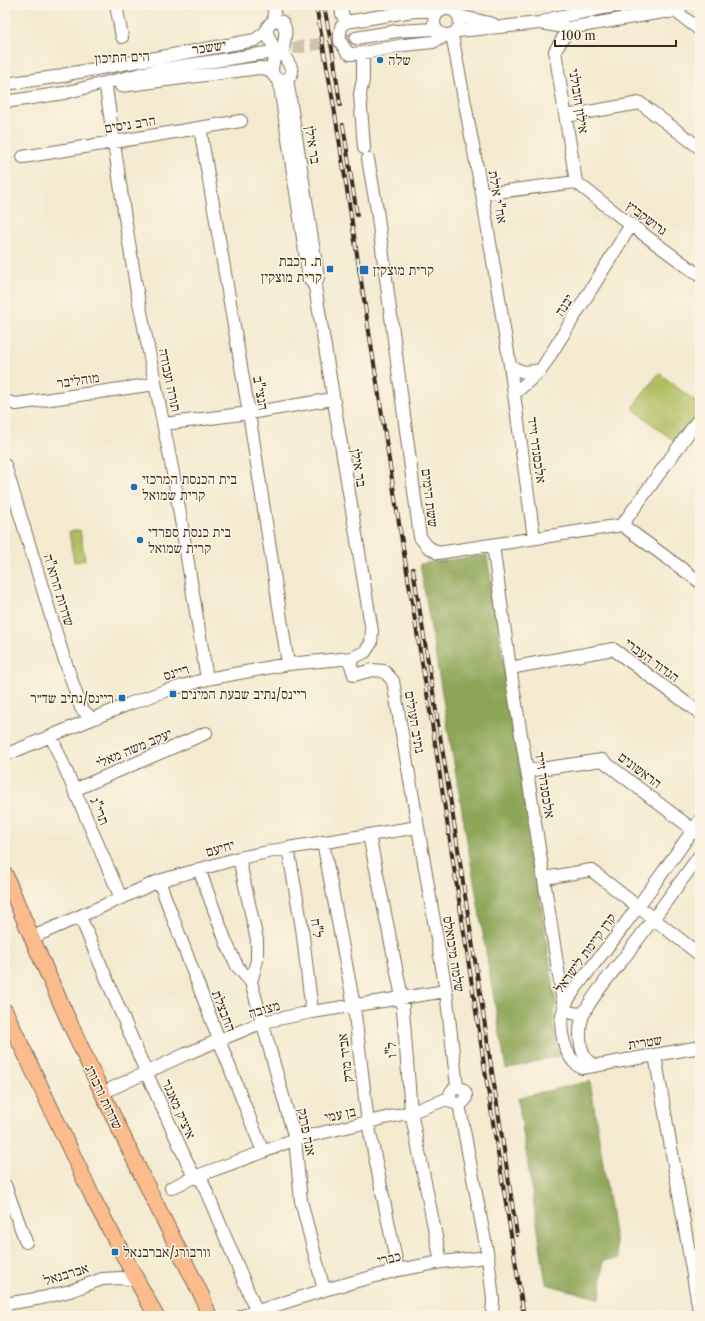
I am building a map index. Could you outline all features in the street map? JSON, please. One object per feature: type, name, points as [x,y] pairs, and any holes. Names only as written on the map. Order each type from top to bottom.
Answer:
[{"type":"main road","name":"שדרות ורבורג","points":[[5,874],[31,938],[102,1093],[202,1296],[209,1316]]},
{"type":"main road","points":[[5,1011],[95,1202],[156,1316]]},
{"type":"street","points":[[116,5],[122,37]]},
{"type":"street","points":[[273,5],[275,20]]},
{"type":"street","points":[[341,5],[342,14],[346,22]]},
{"type":"street","points":[[540,23],[554,18],[618,5]]},
{"type":"street","points":[[651,5],[657,10],[674,9],[700,30]]},
{"type":"street","points":[[356,38],[444,22],[502,26],[540,23],[568,28],[674,9]]},
{"type":"street","points":[[413,11],[444,22],[434,42],[404,45],[350,54],[343,47],[340,41],[341,27],[346,22],[413,11]]},
{"type":"street","name":"אח\"י אילת","points":[[502,26],[459,16],[460,23],[444,22],[482,194],[510,365]]},
{"type":"street","points":[[62,75],[255,40],[267,30],[269,24],[275,20],[282,22],[286,28],[283,49],[292,70],[291,76],[280,77],[267,69],[259,68],[64,93]]},
{"type":"street","name":"אילון הזבולני","points":[[568,28],[555,52],[576,182]]},
{"type":"street","points":[[267,30],[274,50],[280,77]]},
{"type":"street","name":"יששכר","points":[[157,70],[266,53]]},
{"type":"street","name":"ששת הימים","points":[[363,53],[363,80],[360,94],[366,154],[377,210],[420,537],[427,546],[438,553],[622,525]]},
{"type":"street","name":"הים התיכון","points":[[7,82],[62,75],[157,70]]},
{"type":"street","name":"הים התיכון","points":[[5,103],[64,93],[157,70]]},
{"type":"street","name":"בר אילן","points":[[280,77],[309,278],[315,286],[372,631],[371,643],[365,652]]},
{"type":"street","name":"תורה ועבודה","points":[[106,88],[137,292],[164,424],[207,679]]},
{"type":"street","points":[[566,116],[640,103],[700,148]]},
{"type":"street","name":"הרב ניסים","points":[[23,157],[241,121]]},
{"type":"street","name":"הנצי\"ב","points":[[200,128],[249,413],[288,664]]},
{"type":"street","points":[[482,194],[576,182]]},
{"type":"street","name":"גרושקביץ","points":[[576,182],[700,276]]},
{"type":"street","name":"יבנה","points":[[514,394],[541,370],[631,225]]},
{"type":"street","points":[[510,365],[518,371],[529,372],[541,370]]},
{"type":"street","name":"אלכסנדר זייד","points":[[510,365],[534,538]]},
{"type":"street","name":"מוהליבר","points":[[5,402],[16,404],[155,384]]},
{"type":"street","points":[[164,424],[249,413],[333,399]]},
{"type":"street","points":[[699,421],[622,525],[700,582]]},
{"type":"street","name":"שדרות הרוא\"ה","points":[[5,465],[61,649],[81,708],[92,719]]},
{"type":"street","name":"אלכסנדר זייד","points":[[493,545],[510,668],[545,878],[564,1008]]},
{"type":"street","name":"הגדוד העברי","points":[[510,668],[612,649],[700,713]]},
{"type":"street","name":"ריינס","points":[[5,755],[165,691],[207,679],[288,664],[349,658],[365,652]]},
{"type":"street","name":"נתיב העולים","points":[[349,658],[354,675],[372,670],[384,671],[393,681],[418,827]]},
{"type":"street","name":"יעקב משה מאלי","points":[[74,790],[206,733]]},
{"type":"street","name":"תרי\"ג","points":[[51,736],[120,898]]},
{"type":"street","name":"הראשונים","points":[[528,771],[602,760],[698,828]]},
{"type":"street","name":"יחיעם","points":[[40,934],[159,881],[199,869],[239,858],[288,848],[418,827]]},
{"type":"street","name":"שלמה מיכואלס","points":[[418,827],[446,991],[456,1087],[462,1088],[466,1092],[464,1102],[454,1101]]},
{"type":"street","name":"קרן קיימת לישראל","points":[[595,1065],[582,1068],[575,1063],[569,1055],[563,1036],[562,1024],[564,1008],[574,991],[698,828]]},
{"type":"street","name":"ל\"ו","points":[[369,835],[402,997],[411,1112],[441,1262]]},
{"type":"street","name":"אביר מרק","points":[[322,842],[354,1006],[368,1123],[398,1270]]},
{"type":"street","name":"ל\"ח","points":[[288,848],[302,928],[312,1012]]},
{"type":"street","points":[[595,1065],[591,1064],[587,1060],[582,1049],[581,1026],[585,1012],[597,993],[654,919],[700,855]]},
{"type":"street","points":[[239,858],[257,940],[257,960],[251,982]]},
{"type":"street","name":"אנה פרנק","points":[[199,869],[226,942],[237,966],[251,982],[263,1022],[295,1139],[301,1201],[324,1290]]},
{"type":"street","points":[[545,878],[592,870],[700,955]]},
{"type":"street","name":"החבצלת","points":[[159,881],[263,1152]]},
{"type":"street","name":"איציק מאנגר","points":[[80,916],[146,1072],[194,1177],[202,1181],[256,1310]]},
{"type":"street","name":"מצובה","points":[[102,1093],[146,1072],[263,1022],[312,1012],[446,991]]},
{"type":"street","points":[[564,1008],[574,1014],[585,1012]]},
{"type":"street","name":"שטרית","points":[[595,1065],[700,1047]]},
{"type":"street","points":[[655,1055],[700,1316]]},
{"type":"street","points":[[454,1101],[488,1257],[493,1299],[492,1316]]},
{"type":"street","name":"בן עמי","points":[[171,1188],[194,1177],[295,1139],[368,1123],[454,1101]]},
{"type":"street","points":[[5,1185],[26,1242]]},
{"type":"street","name":"כברי","points":[[242,1316],[256,1310],[398,1270],[441,1262],[488,1257]]},
{"type":"street","name":"אברבנאל","points":[[5,1304],[42,1298],[70,1291],[102,1279],[121,1278],[136,1280]]},
{"type":"green space","points":[[659,373],[700,405],[700,412],[676,443],[632,408]]},
{"type":"green space","points":[[80,530],[85,560],[74,562],[69,532]]},
{"type":"green space","points":[[487,555],[556,1003],[553,1024],[559,1056],[506,1069],[420,564]]},
{"type":"green space","points":[[590,1081],[618,1259],[603,1261],[600,1299],[546,1284],[518,1098]]},
{"type":"tunnel","points":[[275,51],[356,38]]},
{"type":"railway","points":[[316,5],[334,107],[433,730],[524,1316]]},
{"type":"railway","points":[[324,5],[340,105]]},
{"type":"railway","points":[[343,125],[357,215]]},
{"type":"railway","points":[[413,569],[450,797],[517,1235]]},
{"type":"place","name":"שלה","points":[[380,60]]},
{"type":"place","name":"ת. רכבת קרית מוצקין","points":[[330,269]]},
{"type":"place","name":"קרית מוצקין","points":[[364,270]]},
{"type":"place","name":"בית הכנסת המרכזי קרית שמואל","points":[[134,487]]},
{"type":"place","name":"בית כנסת ספרדי קרית שמואל","points":[[140,540]]},
{"type":"place","name":"ריינס/נתיב שבעת המינים","points":[[173,694]]},
{"type":"place","name":"ריינס/נתיב שד״ר","points":[[122,698]]},
{"type":"place","name":"וורבורג/אברבנאל","points":[[115,1252]]}]
